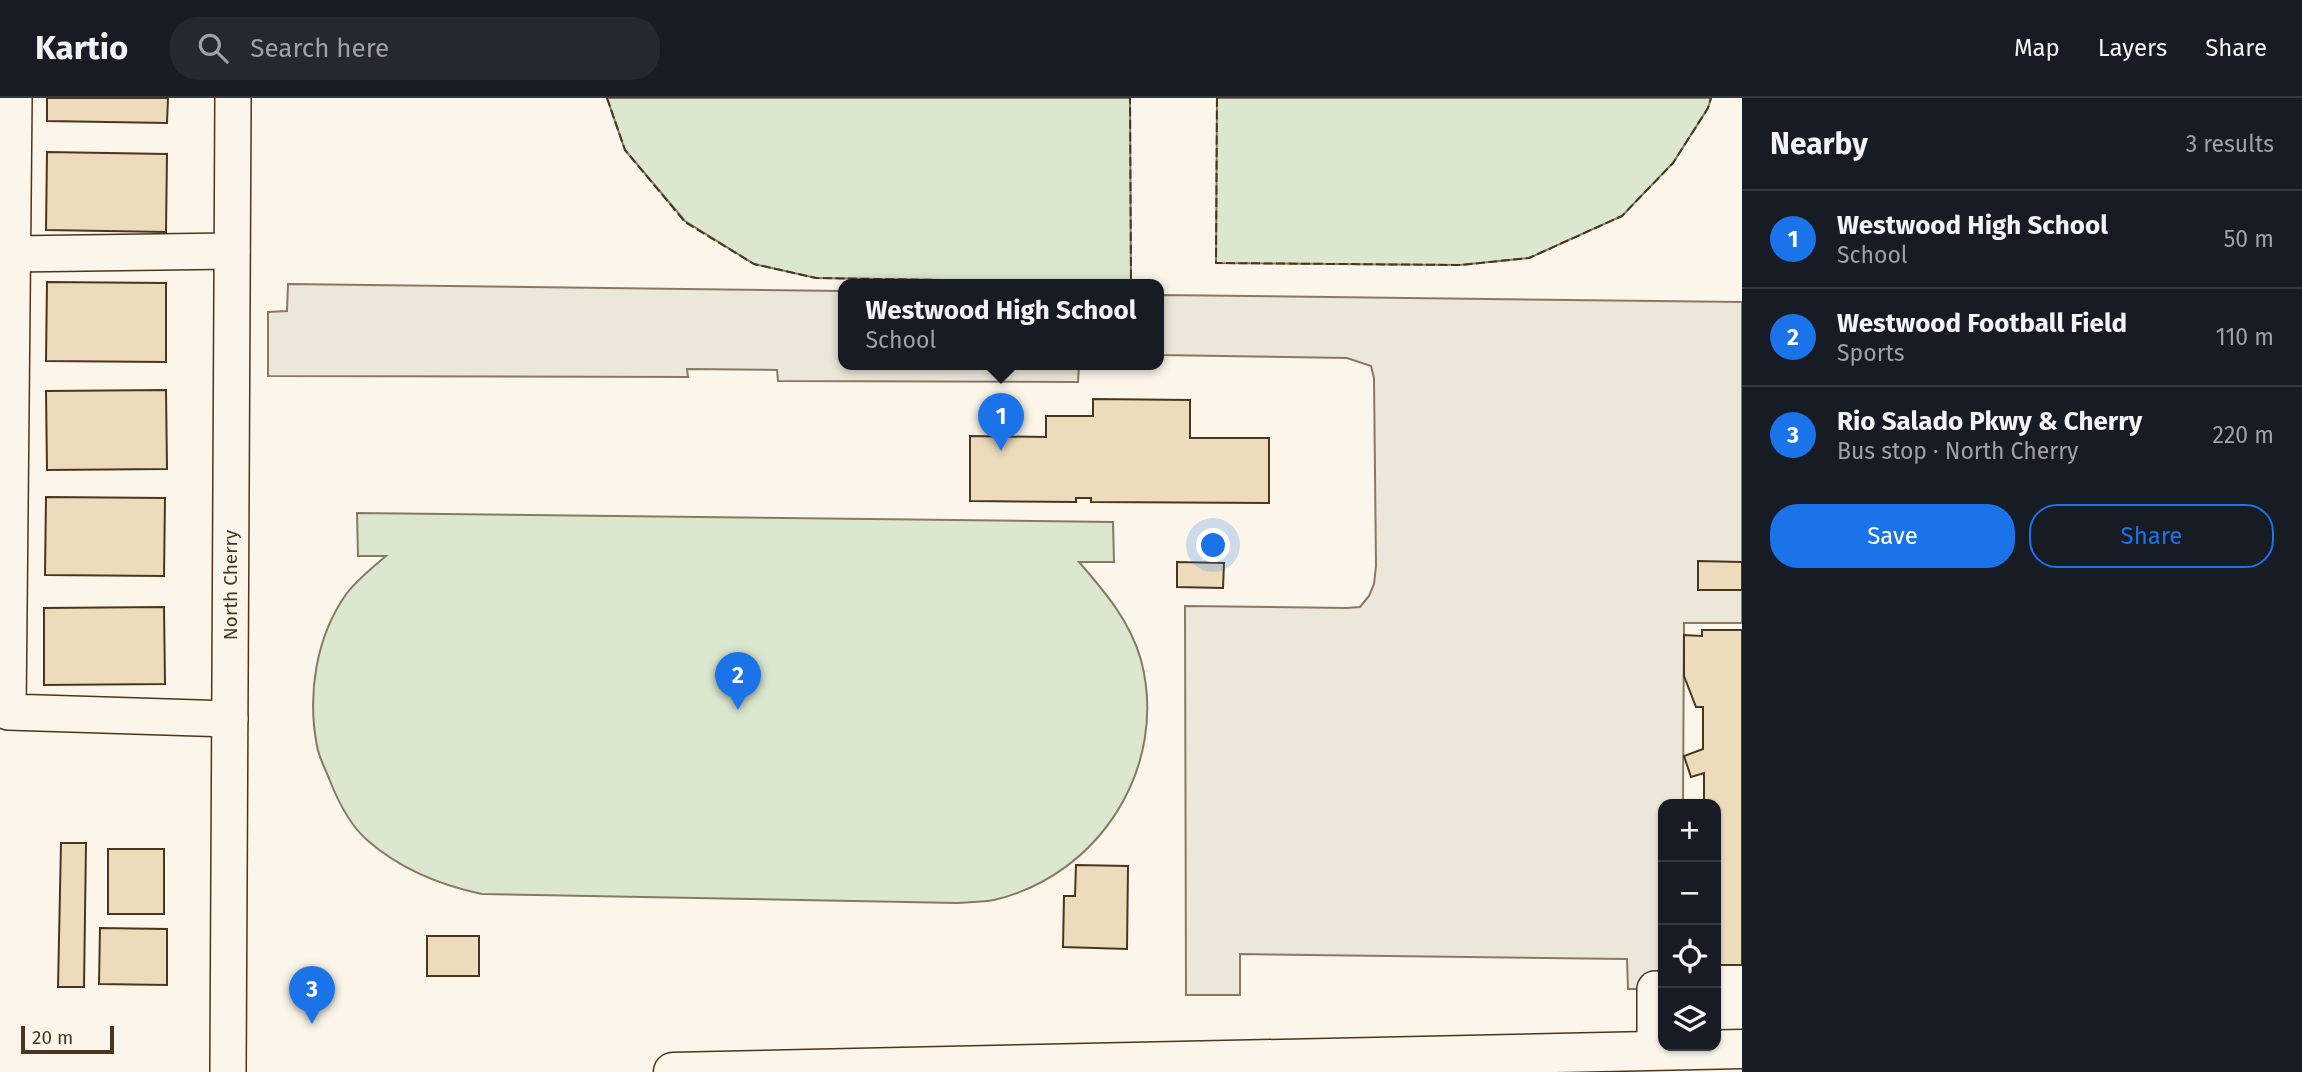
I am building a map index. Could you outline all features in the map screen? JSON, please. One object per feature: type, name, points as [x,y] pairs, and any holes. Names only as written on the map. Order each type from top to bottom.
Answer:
[{"type":"main road","points":[[677,1072],[1085,1067],[1742,1049]]},
{"type":"street","points":[[14,98],[8,712],[230,719]]},
{"type":"street","name":"North Cherry","points":[[229,1072],[233,98]]},
{"type":"street","points":[[12,254],[232,251]]},
{"type":"street","points":[[1654,989],[1654,1051]]},
{"type":"green space","points":[[607,98],[1130,98],[1131,279],[816,278],[754,264],[685,221],[625,150]]},
{"type":"green space","points":[[1217,98],[1711,98],[1708,108],[1673,163],[1622,216],[1529,258],[1460,265],[1216,263]]},
{"type":"green space","points":[[357,513],[1113,522],[1114,562],[1079,562],[1123,620],[1141,660],[1147,700],[1145,739],[1135,776],[1118,810],[1094,841],[1066,867],[1032,887],[994,900],[957,903],[482,894],[451,886],[393,859],[361,834],[341,805],[318,750],[313,706],[321,647],[336,610],[347,593],[386,556],[358,556]]},
{"type":"shaded area","points":[[288,284],[838,291],[838,370],[1079,370],[1078,382],[778,381],[777,370],[687,369],[688,377],[268,376],[268,312],[287,311]]},
{"type":"shaded area","points":[[1164,295],[1742,302],[1742,623],[1684,623],[1683,799],[1658,799],[1658,989],[1628,989],[1627,959],[1240,954],[1240,995],[1186,995],[1185,606],[1346,608],[1360,607],[1369,596],[1374,584],[1376,566],[1374,378],[1371,366],[1347,358],[1164,355]]},
{"type":"building","points":[[47,98],[168,98],[167,123],[47,121]]},
{"type":"building","points":[[47,152],[167,154],[166,232],[46,230]]},
{"type":"building","points":[[47,282],[166,283],[166,362],[46,361]]},
{"type":"building","points":[[166,390],[167,469],[47,470],[46,391]]},
{"type":"building","points":[[1093,399],[1190,400],[1190,438],[1269,438],[1269,503],[1091,502],[1091,498],[1076,498],[1076,502],[970,501],[970,436],[1046,437],[1046,416],[1093,416]]},
{"type":"building","points":[[46,497],[165,498],[164,576],[45,575]]},
{"type":"building","points":[[1698,561],[1742,562],[1742,590],[1698,590]]},
{"type":"building","points":[[1177,562],[1224,563],[1223,588],[1177,587]]},
{"type":"building","points":[[164,607],[165,684],[44,685],[44,608]]},
{"type":"building","points":[[1702,630],[1742,630],[1742,965],[1721,965],[1721,799],[1704,799],[1704,773],[1691,777],[1684,756],[1703,749],[1703,707],[1696,707],[1684,676],[1684,635],[1702,636]]},
{"type":"building","points":[[61,843],[86,843],[84,987],[58,987]]},
{"type":"building","points":[[108,849],[164,849],[164,914],[108,914]]},
{"type":"building","points":[[1076,865],[1128,866],[1127,949],[1063,947],[1064,896],[1075,896]]},
{"type":"building","points":[[100,928],[167,929],[167,985],[99,984]]},
{"type":"building","points":[[427,936],[479,936],[479,976],[427,976]]},
{"type":"fence","points":[[607,98],[625,150],[685,222],[754,264],[816,278],[879,279]]},
{"type":"fence","points":[[1130,98],[1131,279]]},
{"type":"fence","points":[[1217,98],[1216,263],[1460,265],[1529,258],[1622,216],[1673,163],[1708,108],[1711,98]]},
{"type":"place","name":"Westwood High School","points":[[1001,451]]},
{"type":"place","name":"Westwood Football Field","points":[[738,710]]},
{"type":"place","name":"Rio Salado Pkwy & Cherry","points":[[312,1024]]}]
